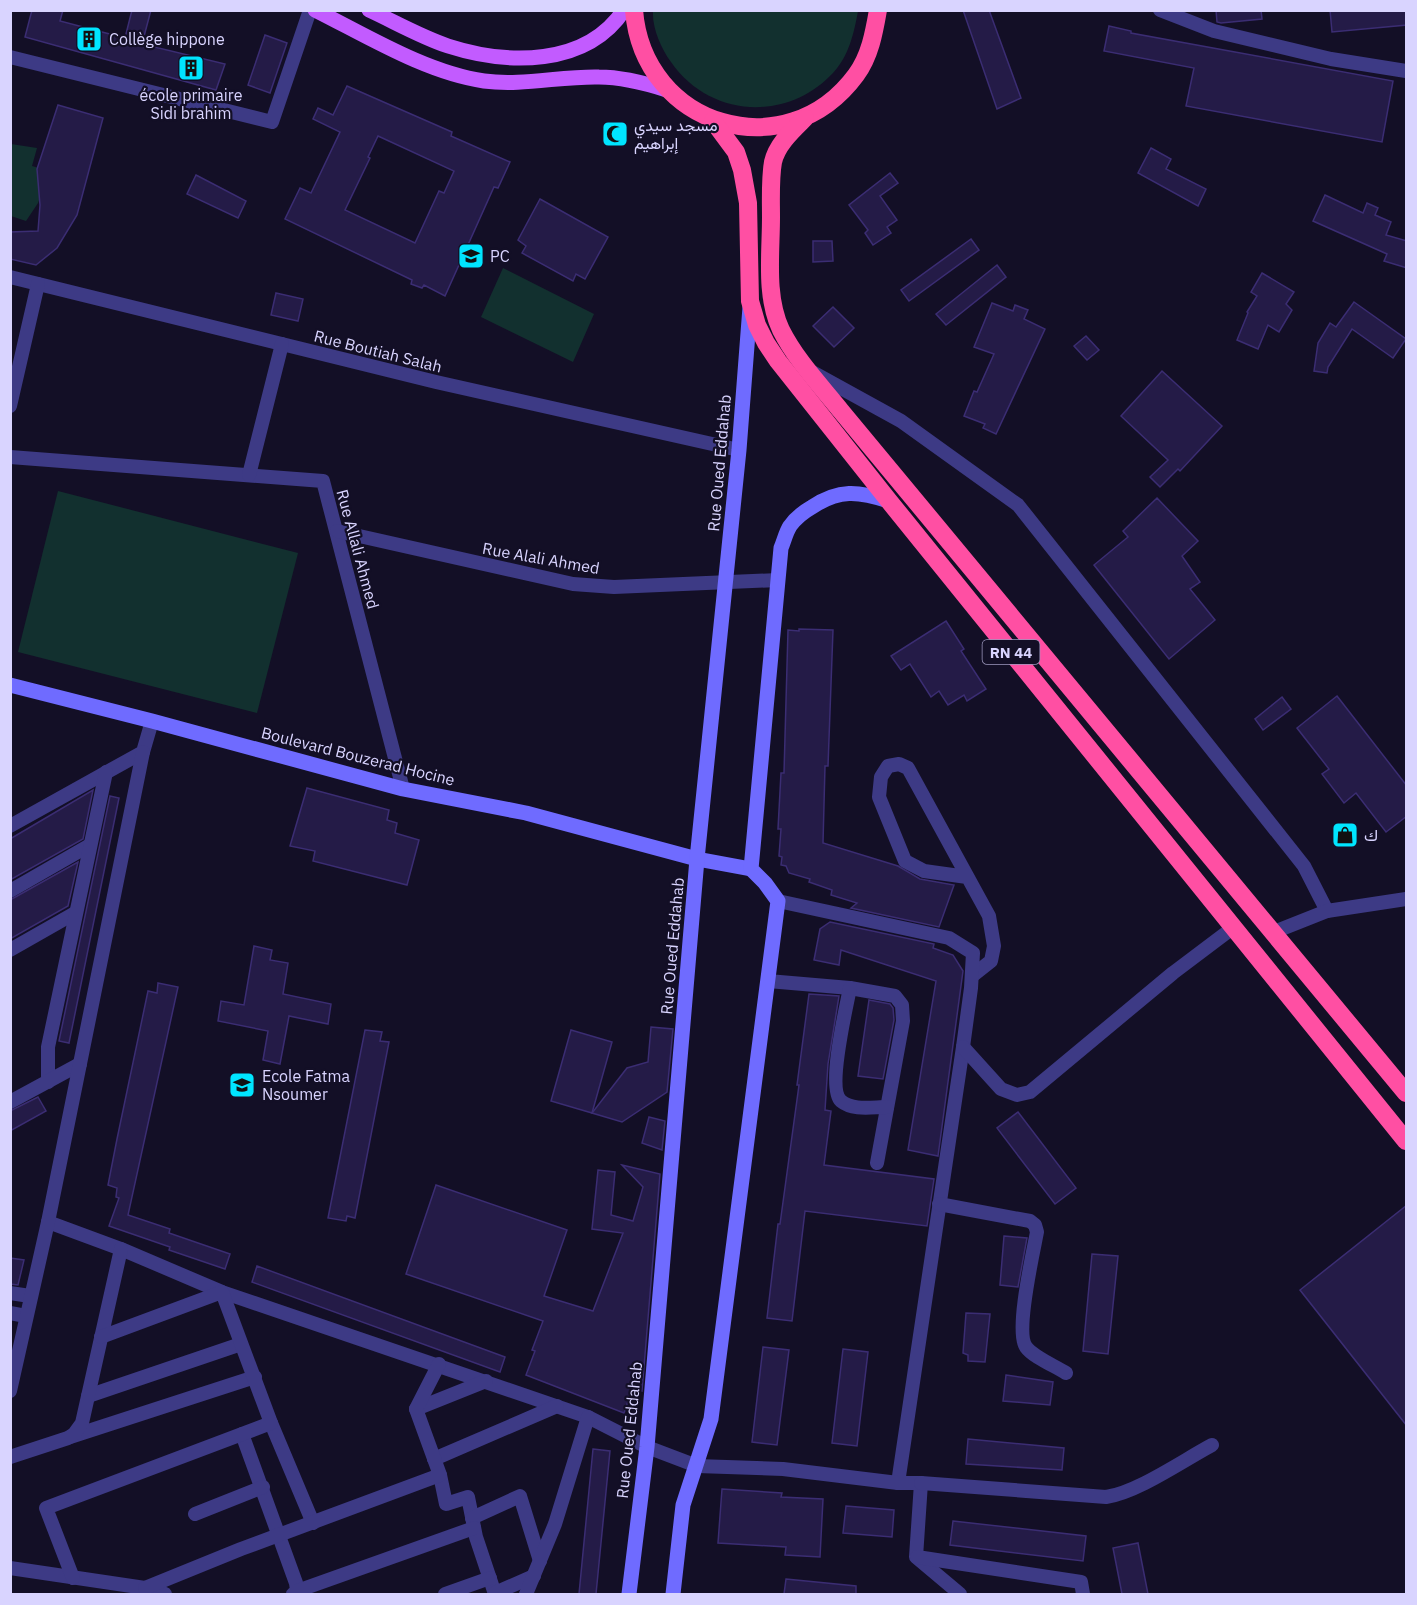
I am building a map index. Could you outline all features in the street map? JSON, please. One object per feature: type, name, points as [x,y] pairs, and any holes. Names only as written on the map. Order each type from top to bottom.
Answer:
[{"type":"highway","points":[[634,10],[635,31],[647,62],[667,90],[688,108],[713,121],[744,127],[775,126],[805,118],[834,99],[857,74],[872,42],[878,10]]},
{"type":"highway","name":"RN 44","points":[[805,118],[788,135],[773,162],[771,284],[773,305],[781,330],[841,411],[1407,1093]]},
{"type":"highway","name":"RN 44","points":[[713,121],[736,152],[742,170],[748,203],[750,301],[757,325],[778,361],[1407,1141]]},
{"type":"main road","points":[[315,10],[445,72],[484,81],[520,83],[599,77],[638,81],[667,90]]},
{"type":"main road","points":[[369,10],[447,46],[484,56],[520,59],[563,54],[594,41],[616,21],[624,10]]},
{"type":"main road","name":"Rue Oued Eddahab","points":[[629,1594],[647,1447],[697,859],[739,450],[750,301]]},
{"type":"main road","points":[[673,1594],[683,1505],[711,1419],[778,901],[751,869],[781,548],[790,526],[806,510],[826,498],[849,493],[869,495],[889,501]]},
{"type":"main road","name":"Boulevard Bouzerad Hocine","points":[[10,686],[152,721],[403,789],[526,813],[697,859],[751,869]]},
{"type":"street","points":[[10,57],[272,122],[310,10]]},
{"type":"street","points":[[1160,10],[1214,32],[1331,59],[1407,71]]},
{"type":"street","name":"Rue Boutiah Salah","points":[[10,277],[436,382],[739,450]]},
{"type":"street","points":[[10,406],[38,284]]},
{"type":"street","points":[[249,475],[282,344]]},
{"type":"street","points":[[810,371],[901,421],[1018,506],[1304,866],[1327,911]]},
{"type":"street","name":"Rue Allali Ahmed","points":[[10,457],[322,481],[403,789]]},
{"type":"street","name":"Rue Alali Ahmed","points":[[337,531],[573,584],[614,586],[778,580]]},
{"type":"street","points":[[10,1391],[48,1222],[143,752],[152,721]]},
{"type":"street","points":[[10,826],[143,752]]},
{"type":"street","points":[[967,876],[924,871],[905,861],[879,797],[881,777],[888,766],[899,764],[908,768],[989,916],[994,946],[991,961],[972,976]]},
{"type":"street","points":[[48,1082],[48,1047],[106,772]]},
{"type":"street","points":[[10,891],[90,845]]},
{"type":"street","points":[[1274,932],[1327,911],[1407,899]]},
{"type":"street","points":[[778,901],[949,938],[973,953],[963,1047],[898,1483]]},
{"type":"street","points":[[10,950],[75,913]]},
{"type":"street","points":[[963,1047],[1001,1089],[1017,1095],[1030,1092],[1173,973],[1234,927]]},
{"type":"street","points":[[768,981],[850,988],[895,996],[902,1005],[903,1021],[877,1163]]},
{"type":"street","points":[[850,988],[835,1073],[835,1090],[840,1101],[856,1107],[886,1107]]},
{"type":"street","points":[[10,1102],[80,1064]]},
{"type":"street","points":[[939,1204],[1030,1221],[1035,1225],[1036,1232],[1022,1323],[1023,1340],[1029,1350],[1066,1373]]},
{"type":"street","points":[[48,1222],[121,1249],[222,1292],[439,1364],[588,1417],[647,1447],[697,1466],[783,1468],[898,1483],[1106,1497],[1118,1495],[1139,1485],[1212,1445]]},
{"type":"street","points":[[68,1438],[82,1423],[121,1249]]},
{"type":"street","points":[[101,1337],[222,1292]]},
{"type":"street","points":[[222,1292],[271,1423],[313,1523]]},
{"type":"street","points":[[10,1293],[30,1296]]},
{"type":"street","points":[[10,1313],[26,1316]]},
{"type":"street","points":[[88,1396],[241,1344]]},
{"type":"street","points":[[439,1364],[416,1409],[440,1475],[446,1504],[468,1497],[473,1523],[495,1594],[534,1576]]},
{"type":"street","points":[[10,1457],[255,1377]]},
{"type":"street","points":[[416,1409],[486,1381]]},
{"type":"street","points":[[434,1459],[557,1406]]},
{"type":"street","points":[[526,1594],[555,1524],[588,1417]]},
{"type":"street","points":[[73,1578],[46,1508],[271,1423]]},
{"type":"street","points":[[242,1434],[296,1583],[295,1593],[473,1523],[520,1496],[540,1561]]},
{"type":"street","points":[[145,1588],[278,1535],[440,1475]]},
{"type":"street","points":[[916,1557],[921,1483]]},
{"type":"street","points":[[195,1514],[263,1487]]},
{"type":"street","points":[[916,1557],[960,1594]]},
{"type":"street","points":[[916,1557],[1081,1582],[1083,1594]]},
{"type":"street","points":[[10,1568],[145,1588],[165,1594]]},
{"type":"street","points":[[445,1594],[490,1578]]},
{"type":"green space","points":[[858,10],[850,44],[833,73],[814,89],[793,100],[771,106],[749,107],[727,103],[706,94],[687,80],[671,62],[661,44],[654,24],[653,11]]},
{"type":"green space","points":[[11,144],[37,148],[32,166],[49,171],[38,203],[26,221],[11,216]]},
{"type":"green space","points":[[503,268],[594,314],[573,362],[481,317]]},
{"type":"green space","points":[[58,491],[298,553],[257,713],[18,652]]},
{"type":"building","name":"Collège hippone","points":[[32,10],[63,10],[60,21],[125,38],[132,10],[151,10],[142,44],[225,64],[216,90],[25,37]]},
{"type":"building","points":[[963,10],[989,10],[1021,98],[997,109]]},
{"type":"building","points":[[1216,10],[1261,10],[1262,19],[1221,23],[1217,22]]},
{"type":"building","points":[[1330,10],[1407,10],[1407,25],[1332,32]]},
{"type":"building","points":[[1109,26],[1131,31],[1131,33],[1393,81],[1382,142],[1186,106],[1194,68],[1104,51]]},
{"type":"building","points":[[265,35],[287,43],[270,93],[248,85]]},
{"type":"building","points":[[347,86],[452,132],[451,136],[510,162],[498,188],[494,187],[445,296],[424,285],[422,288],[411,284],[412,280],[285,219],[300,188],[311,193],[340,132],[313,119],[318,108],[333,115]],"holes":[[[378,136],[454,171],[444,193],[439,191],[415,243],[345,210]]]},
{"type":"building","points":[[58,105],[103,118],[77,215],[57,248],[36,265],[10,259],[10,232],[38,231],[40,205],[37,169]]},
{"type":"building","points":[[1151,148],[1171,159],[1166,169],[1206,189],[1198,206],[1138,173]]},
{"type":"building","points":[[890,173],[898,183],[880,196],[897,220],[887,227],[891,233],[873,245],[865,233],[868,230],[849,205]]},
{"type":"building","points":[[196,175],[246,201],[238,218],[187,194]]},
{"type":"building","points":[[1325,195],[1363,213],[1367,203],[1378,208],[1375,215],[1391,222],[1386,235],[1407,241],[1407,268],[1384,261],[1387,254],[1313,221]]},
{"type":"building","points":[[540,199],[608,237],[585,279],[576,274],[573,281],[522,253],[526,246],[518,240]]},
{"type":"building","points":[[971,239],[979,250],[909,301],[901,290]]},
{"type":"building","points":[[813,241],[832,241],[833,261],[813,262]]},
{"type":"building","points":[[997,265],[1006,277],[946,325],[936,314]]},
{"type":"building","points":[[1262,273],[1294,292],[1286,304],[1292,310],[1279,332],[1268,325],[1258,349],[1237,340],[1247,312],[1257,296],[1251,292]]},
{"type":"building","points":[[276,293],[303,299],[298,321],[271,315]]},
{"type":"building","points":[[1354,302],[1406,339],[1393,358],[1352,329],[1328,367],[1327,373],[1314,371],[1318,343],[1330,323],[1336,327]]},
{"type":"building","points":[[992,303],[1013,311],[1015,305],[1028,310],[1024,319],[1045,329],[996,434],[983,428],[985,424],[964,416],[974,391],[977,392],[994,354],[974,347]]},
{"type":"building","points":[[833,307],[854,328],[834,347],[813,326]]},
{"type":"building","points":[[1086,336],[1099,350],[1087,360],[1074,346]]},
{"type":"building","points":[[1162,371],[1222,426],[1180,471],[1178,469],[1160,487],[1150,477],[1168,460],[1121,416]]},
{"type":"building","points":[[1157,498],[1198,541],[1182,556],[1200,582],[1190,589],[1215,620],[1169,659],[1094,565],[1128,537],[1123,531]]},
{"type":"building","points":[[946,621],[964,649],[961,651],[986,689],[967,701],[964,695],[948,705],[939,691],[931,697],[910,664],[901,670],[891,656]]},
{"type":"building","points":[[799,629],[833,630],[823,843],[898,866],[920,879],[954,885],[939,927],[851,908],[857,903],[831,895],[832,890],[809,882],[810,879],[789,873],[786,866],[781,865],[782,857],[779,856],[781,829],[778,829],[781,773],[784,773],[788,630],[799,631]]},
{"type":"building","points":[[1337,696],[1407,786],[1407,816],[1386,832],[1356,793],[1344,803],[1322,774],[1329,769],[1297,728]]},
{"type":"building","points":[[1282,697],[1291,709],[1263,730],[1255,719]]},
{"type":"building","points":[[307,788],[389,810],[387,820],[397,823],[395,833],[419,840],[407,885],[313,861],[315,851],[290,846]]},
{"type":"building","points":[[93,790],[83,839],[10,880],[10,839]]},
{"type":"building","points":[[110,796],[119,798],[69,1043],[59,1041]]},
{"type":"building","points":[[78,862],[68,906],[10,939],[10,900]]},
{"type":"building","points":[[830,922],[934,944],[933,948],[953,955],[963,971],[938,1156],[908,1150],[936,981],[841,950],[839,965],[814,960],[820,929]]},
{"type":"building","points":[[254,946],[272,950],[270,960],[288,963],[283,994],[331,1004],[328,1024],[289,1016],[280,1064],[263,1060],[268,1031],[218,1021],[221,1001],[244,1005]]},
{"type":"building","points":[[158,983],[178,987],[128,1215],[170,1229],[169,1233],[230,1254],[225,1269],[109,1226],[119,1198],[116,1197],[117,1188],[108,1185],[117,1139],[148,991],[157,993]]},
{"type":"building","points":[[809,994],[839,996],[828,1064],[825,1110],[831,1111],[824,1165],[934,1179],[927,1226],[805,1211],[792,1321],[767,1318]]},
{"type":"building","points":[[869,1000],[890,1004],[893,1008],[894,1020],[883,1079],[858,1076]]},
{"type":"building","points":[[651,1027],[673,1029],[667,1092],[622,1122],[592,1113],[627,1068],[648,1062]]},
{"type":"building","points":[[365,1030],[382,1032],[380,1041],[389,1042],[355,1218],[347,1216],[346,1221],[328,1218]]},
{"type":"building","points":[[571,1030],[612,1042],[592,1113],[551,1101]]},
{"type":"building","points":[[38,1097],[46,1111],[10,1131],[10,1111]]},
{"type":"building","points":[[1018,1112],[1076,1188],[1055,1204],[997,1128]]},
{"type":"building","points":[[649,1117],[665,1121],[662,1150],[642,1143]]},
{"type":"building","points":[[622,1165],[660,1174],[642,1391],[633,1387],[624,1413],[526,1375],[543,1321],[406,1274],[436,1185],[567,1230],[544,1296],[593,1311],[623,1233],[592,1229],[598,1170],[615,1172],[611,1215],[633,1221],[643,1187]]},
{"type":"building","points":[[1407,1205],[1407,1426],[1300,1290]]},
{"type":"building","points":[[1004,1236],[1027,1238],[1018,1287],[1000,1285]]},
{"type":"building","points":[[1092,1254],[1118,1256],[1108,1354],[1083,1351]]},
{"type":"building","points":[[10,1258],[24,1260],[18,1285],[10,1284]]},
{"type":"building","points":[[257,1266],[505,1357],[500,1372],[252,1282]]},
{"type":"building","points":[[966,1313],[990,1314],[985,1362],[968,1361],[968,1355],[963,1353]]},
{"type":"building","points":[[763,1347],[789,1350],[777,1445],[752,1442]]},
{"type":"building","points":[[843,1349],[868,1352],[857,1446],[832,1443]]},
{"type":"building","points":[[1006,1375],[1053,1382],[1050,1405],[1003,1401]]},
{"type":"building","points":[[968,1439],[1064,1448],[1062,1470],[966,1464]]},
{"type":"building","points":[[593,1449],[610,1451],[596,1594],[579,1594]]},
{"type":"building","points":[[722,1489],[782,1493],[781,1497],[823,1499],[820,1557],[785,1555],[786,1547],[718,1543]]},
{"type":"building","points":[[846,1506],[894,1510],[892,1537],[843,1533]]},
{"type":"building","points":[[953,1521],[1086,1536],[1083,1561],[950,1545]]},
{"type":"building","points":[[1138,1543],[1148,1594],[1122,1594],[1113,1548]]},
{"type":"building","points":[[786,1579],[856,1586],[856,1594],[784,1594]]},
{"type":"place","name":"Collège hippone","points":[[89,39]]},
{"type":"place","name":"école primaire Sidi brahim","points":[[191,68]]},
{"type":"place","name":"مسجد سيدي إبراهيم","points":[[615,134]]},
{"type":"place","name":"PC","points":[[471,256]]},
{"type":"place","name":"ك","points":[[1345,835]]},
{"type":"place","name":"Ecole Fatma Nsoumer","points":[[242,1085]]}]
